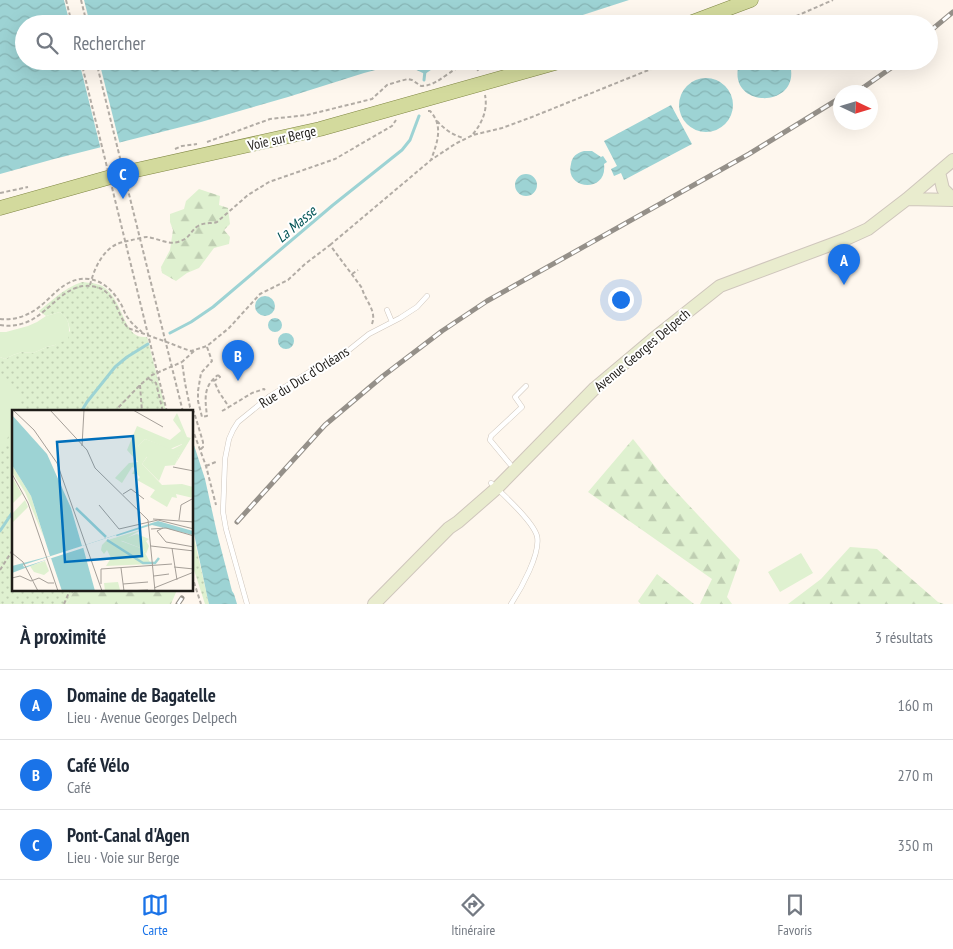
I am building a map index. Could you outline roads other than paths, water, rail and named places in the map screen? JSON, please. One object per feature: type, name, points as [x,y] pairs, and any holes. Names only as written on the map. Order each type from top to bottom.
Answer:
[{"type":"main road","points":[[711,15],[751,0]]},
{"type":"main road","name":"Voie sur Berge","points":[[0,208],[132,171],[320,129],[530,70]]},
{"type":"main road","name":"Avenue Georges Delpech","points":[[374,604],[449,528],[458,522],[595,388],[720,286],[868,229],[953,160]]},
{"type":"main road","points":[[939,172],[943,189],[953,199]]},
{"type":"main road","points":[[924,185],[943,189]]},
{"type":"main road","points":[[907,199],[953,199]]},
{"type":"main road","points":[[494,485],[510,464],[586,390],[693,300],[720,286]]},
{"type":"lane","name":"Rue du Duc d'Orléans","points":[[247,604],[224,520],[225,459],[229,439],[238,422],[270,396],[349,350],[369,334],[417,307],[427,296]]},
{"type":"lane","points":[[387,310],[392,322]]},
{"type":"lane","points":[[510,464],[490,440],[491,436],[522,407],[515,397],[526,386]]},
{"type":"lane","points":[[494,485],[533,527],[537,536],[536,555],[511,604]]},
{"type":"water","points":[[0,0],[629,0],[583,15],[15,15],[15,70],[375,70],[201,122],[0,174]]},
{"type":"water","points":[[416,70],[431,70],[425,74]]},
{"type":"water","points":[[739,70],[790,70],[791,77],[786,89],[776,96],[764,98],[752,96],[742,89],[738,77]]},
{"type":"water","points":[[706,78],[716,80],[725,86],[731,95],[733,105],[731,115],[725,124],[716,130],[706,132],[696,130],[687,124],[681,115],[679,105],[681,95],[687,86],[696,80]]},
{"type":"water","points":[[671,105],[692,144],[624,180],[621,173],[614,176],[611,169],[617,166],[604,141]]},
{"type":"water","points":[[584,151],[592,151],[601,157],[603,156],[607,162],[604,164],[600,180],[593,184],[579,183],[571,173],[572,159]]},
{"type":"water","points":[[526,174],[534,177],[537,185],[534,193],[526,196],[518,193],[515,185],[518,177]]},
{"type":"water","points":[[261,296],[269,296],[275,302],[275,310],[269,316],[261,316],[255,310],[255,302]]},
{"type":"water","points":[[272,318],[278,318],[282,325],[278,332],[272,332],[268,328],[268,322]]},
{"type":"water","points":[[286,333],[294,341],[286,349],[278,341]]},
{"type":"water","points":[[194,445],[205,479],[217,533],[237,604],[209,604],[194,534]]},
{"type":"waterway","name":"La Masse","points":[[424,80],[425,71]]},
{"type":"waterway","name":"La Masse","points":[[170,333],[213,307],[333,205],[402,150],[410,140],[419,116]]},
{"type":"waterway","name":"La Masse","points":[[82,410],[115,367],[148,344]]},
{"type":"waterway","name":"La Masse","points":[[0,531],[12,513]]},
{"type":"railway","points":[[938,24],[953,12]]},
{"type":"railway","points":[[867,85],[888,70]]},
{"type":"railway","points":[[237,522],[325,425],[383,376],[442,331],[487,301],[749,154],[833,102]]},
{"type":"railway","points":[[178,604],[182,598]]},
{"type":"place","name":"Pont-Canal d'Agen","points":[[123,199]]},
{"type":"place","name":"Domaine de Bagatelle","points":[[844,285]]},
{"type":"place","name":"Café Vélo","points":[[238,381]]}]
